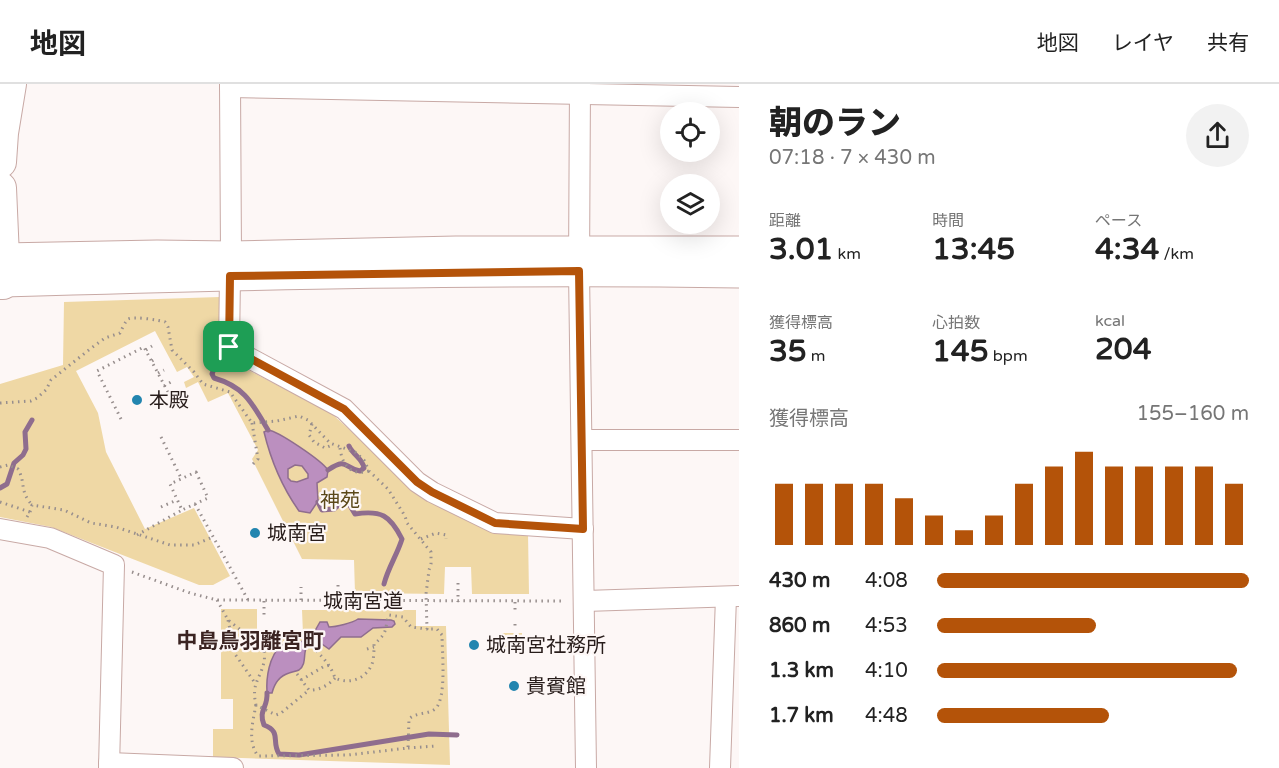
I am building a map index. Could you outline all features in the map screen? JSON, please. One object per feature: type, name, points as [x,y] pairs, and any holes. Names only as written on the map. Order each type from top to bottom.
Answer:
[{"type":"main road","points":[[0,162],[10,84]]},
{"type":"main road","points":[[0,188],[2,270]]},
{"type":"street","points":[[583,529],[495,523],[432,492],[417,482],[344,409],[229,347],[230,85],[580,88],[739,97]]},
{"type":"street","points":[[580,88],[579,260],[586,768]]},
{"type":"street","points":[[2,270],[157,254],[231,266],[456,250],[739,274]]},
{"type":"street","points":[[579,260],[739,250]]},
{"type":"street","points":[[582,440],[739,440]]},
{"type":"street","points":[[0,529],[50,538],[114,565],[109,766],[233,768]]},
{"type":"street","points":[[585,601],[732,596],[720,768]]},
{"type":"path","points":[[0,403],[31,401],[37,398],[46,390],[51,380],[105,338],[120,333],[127,320],[132,318],[165,322],[172,350],[203,384],[230,392],[252,423],[258,459],[252,465]]},
{"type":"path","points":[[146,350],[152,346]]},
{"type":"path","points":[[122,419],[97,371],[144,347],[169,394]]},
{"type":"path","points":[[152,361],[157,358]]},
{"type":"path","points":[[158,373],[164,370]]},
{"type":"path","points":[[94,377],[99,375]]},
{"type":"path","points":[[164,386],[171,382]]},
{"type":"path","points":[[99,389],[105,386]]},
{"type":"path","points":[[105,400],[111,398]]},
{"type":"path","points":[[252,423],[277,421],[300,414],[324,439],[340,448],[355,452],[364,460],[369,471],[388,489],[407,523],[431,552],[427,629]]},
{"type":"path","points":[[312,424],[309,435],[314,442],[325,448],[333,445]]},
{"type":"path","points":[[161,437],[182,479]]},
{"type":"path","points":[[340,448],[345,465],[349,470],[360,474],[369,471]]},
{"type":"path","points":[[0,467],[8,465],[18,469],[22,476],[22,490],[32,505],[64,510],[91,523],[116,527],[170,545],[187,547],[213,537]]},
{"type":"path","points":[[136,535],[208,498],[196,472],[170,484],[182,510]]},
{"type":"path","points":[[161,507],[177,500]]},
{"type":"path","points":[[0,502],[30,512]]},
{"type":"path","points":[[195,504],[248,601]]},
{"type":"path","points":[[26,522],[32,505]]},
{"type":"path","points":[[421,539],[436,533],[446,535],[446,539]]},
{"type":"path","name":"城南宮道","points":[[114,565],[190,593],[217,600],[585,601]]},
{"type":"path","points":[[458,583],[458,602]]},
{"type":"path","points":[[338,585],[338,601]]},
{"type":"path","points":[[301,587],[301,601]]},
{"type":"path","points":[[217,600],[228,620],[235,654],[255,683]]},
{"type":"path","points":[[264,601],[264,619]]},
{"type":"path","points":[[515,602],[515,614]]},
{"type":"path","points":[[307,638],[330,665],[335,678],[351,681],[369,669],[373,661],[374,647],[387,628],[389,615],[403,617],[411,627],[437,629],[442,635],[442,698],[435,709],[409,719],[408,748]]},
{"type":"path","points":[[228,620],[264,648],[264,661],[255,683],[256,705],[251,737],[253,749],[258,756],[348,755],[436,746]]},
{"type":"path","points":[[367,649],[374,647]]},
{"type":"path","points":[[301,680],[330,665]]},
{"type":"path","points":[[297,674],[309,690]]},
{"type":"path","points":[[256,705],[276,715],[309,690],[313,691],[324,686],[335,678]]},
{"type":"green space","name":"神苑","points":[[220,297],[220,353],[223,357],[331,413],[425,498],[489,531],[528,533],[529,594],[472,594],[471,567],[445,567],[444,594],[355,593],[354,560],[302,559],[252,459],[258,450],[228,393],[208,402],[198,382],[186,388],[184,382],[194,377],[187,367],[177,372],[155,331],[76,371],[98,413],[106,452],[145,529],[194,508],[230,576],[213,585],[199,585],[51,527],[0,517],[0,384],[63,365],[64,302]]},
{"type":"green space","points":[[221,609],[257,609],[257,634],[303,634],[302,610],[416,610],[416,626],[446,626],[450,765],[213,757],[213,729],[233,729],[233,699],[221,699]]},
{"type":"green space","points":[[501,633],[522,633],[522,643],[513,643],[513,648],[492,648],[492,643],[501,642]]},
{"type":"shaded area","points":[[268,430],[290,440],[328,470],[327,477],[317,483],[318,501],[310,513],[299,511],[287,493],[264,432]],"holes":[[[295,465],[302,466],[308,478],[297,482],[291,481],[288,478],[288,469]]]},
{"type":"shaded area","points":[[358,619],[391,620],[395,624],[392,627],[373,628],[361,637],[341,637],[329,649],[319,642],[312,643],[306,649],[304,662],[299,670],[282,676],[272,693],[267,693],[269,668],[281,645],[299,643],[312,636],[320,622],[327,622],[329,627],[332,627]]},
{"type":"waterway","points":[[218,358],[212,374],[214,378],[233,386],[247,397],[268,430]]},
{"type":"waterway","points":[[0,488],[7,484],[14,463],[26,449],[25,432],[32,420]]},
{"type":"waterway","points":[[328,470],[339,464],[345,464],[360,471],[364,468],[349,446]]},
{"type":"waterway","points":[[318,502],[322,510],[334,509],[341,503],[349,504],[355,514],[372,513],[389,519],[402,539],[384,584]]},
{"type":"waterway","points":[[267,693],[262,720],[264,725],[275,734],[279,754],[299,755],[429,734],[457,735]]},
{"type":"place","name":"本殿","points":[[137,400]]},
{"type":"place","name":"城南宮","points":[[255,533]]},
{"type":"place","name":"城南宮社務所","points":[[474,645]]},
{"type":"place","name":"貴賓館","points":[[514,686]]},
{"type":"district","name":"中島鳥羽離宮町","points":[[250,641]]},
{"type":"route","points":[[579,271],[583,529],[495,523],[432,492],[417,482],[344,409],[229,347],[230,276],[579,271]]}]
